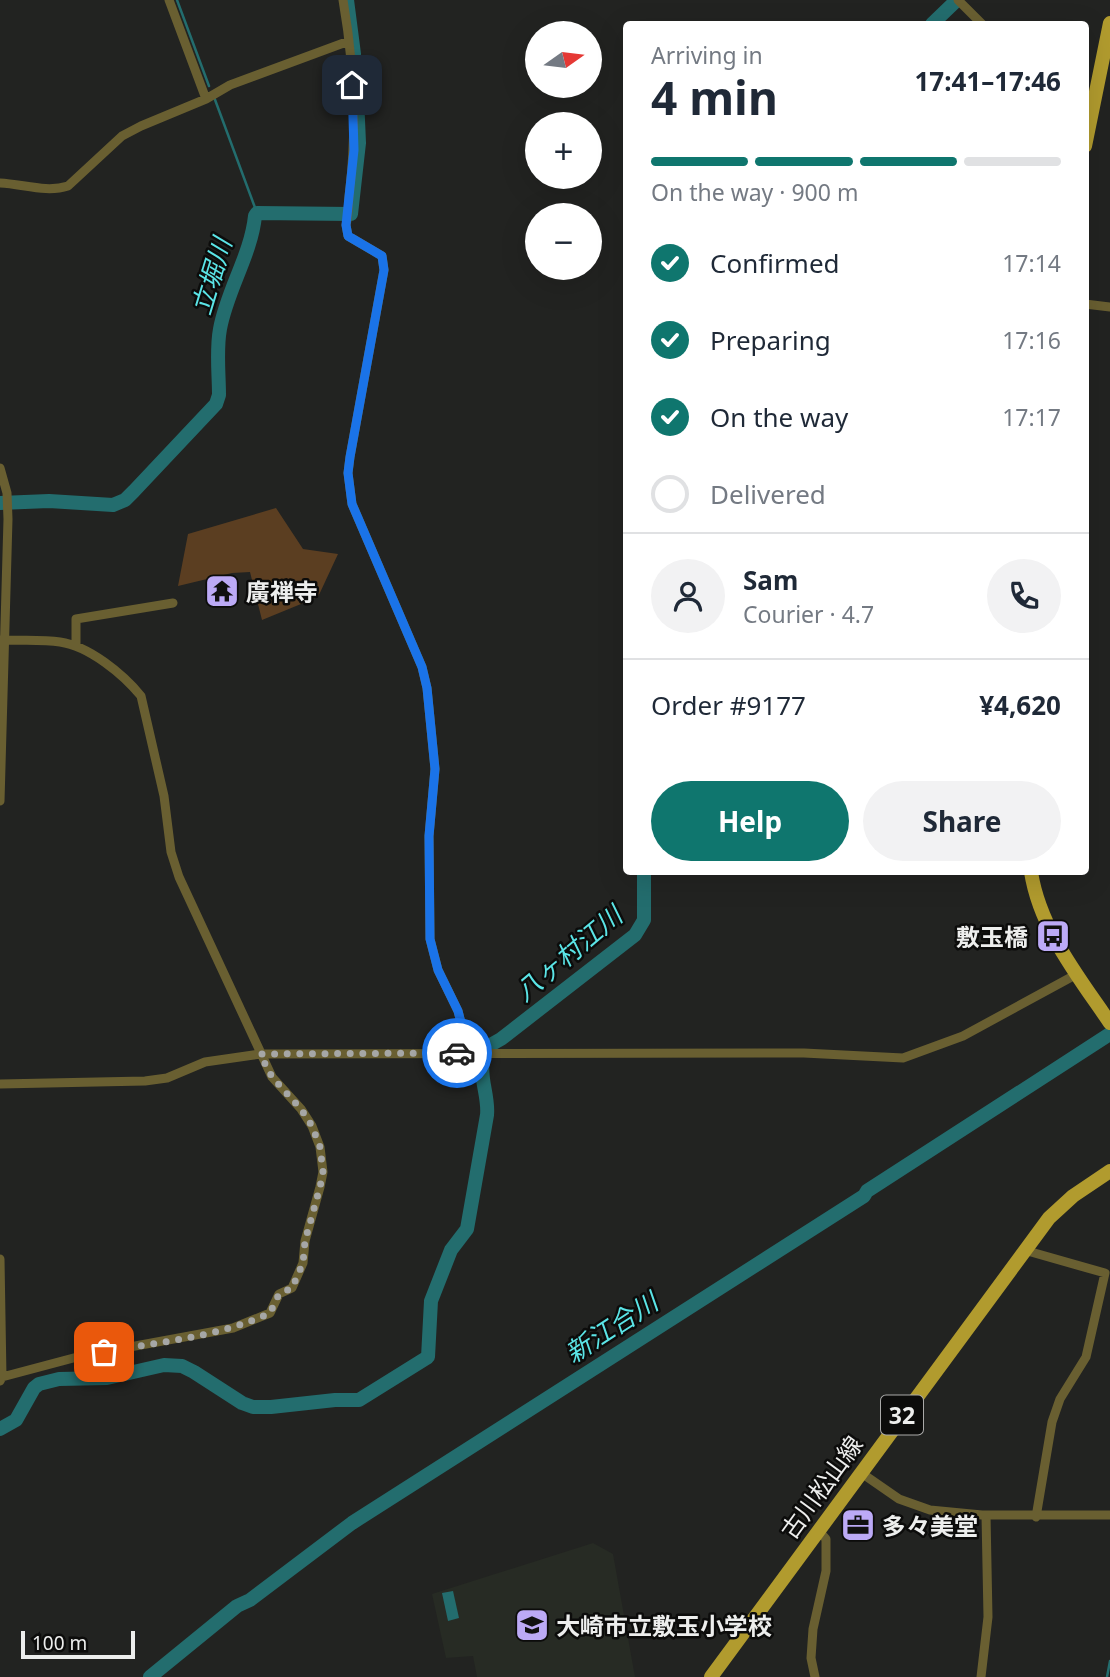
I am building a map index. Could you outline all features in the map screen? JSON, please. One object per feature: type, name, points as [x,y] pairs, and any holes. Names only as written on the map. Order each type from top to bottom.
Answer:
[{"type":"main road","points":[[1090,94],[1110,23]]},
{"type":"main road","points":[[1032,875],[1037,899],[1056,941],[1110,1023]]},
{"type":"main road","name":"古川松山線","points":[[711,1677],[1024,1250],[1061,1206],[1110,1171]]},
{"type":"street","points":[[169,0],[206,99]]},
{"type":"street","points":[[343,0],[349,41],[354,150],[346,225],[348,236],[382,256],[384,270],[350,457],[350,493],[352,504],[422,667],[427,688],[435,769],[429,836],[430,939],[438,970],[458,1011],[469,1053]]},
{"type":"street","points":[[960,1],[979,21]]},
{"type":"street","points":[[0,183],[57,190],[68,186],[122,136],[141,126],[206,99],[230,85],[349,41]]},
{"type":"street","points":[[1089,304],[1110,307]]},
{"type":"street","points":[[0,468],[7,493],[8,519],[0,801]]},
{"type":"street","points":[[76,646],[76,618],[173,603]]},
{"type":"street","points":[[0,1259],[1,1379],[81,1356],[233,1328],[270,1313],[279,1294],[292,1288],[303,1263],[305,1241],[323,1172],[320,1147],[312,1126],[301,1109],[272,1077],[179,877],[171,852],[164,796],[141,696],[132,685],[86,649],[61,642],[3,640]]},
{"type":"street","points":[[0,1084],[145,1081],[167,1077],[205,1062],[260,1054],[791,1053],[903,1058],[963,1036],[1077,974]]},
{"type":"street","points":[[1024,1250],[1105,1273],[1086,1357],[1060,1399],[1052,1422],[1036,1517]]},
{"type":"street","points":[[860,1472],[899,1499],[930,1510],[1036,1517],[1110,1515]]},
{"type":"street","points":[[981,1677],[988,1617],[986,1515]]},
{"type":"street","points":[[814,1677],[811,1658],[813,1629],[826,1571],[826,1539],[818,1530]]},
{"type":"shaded area","points":[[276,508],[303,549],[338,554],[318,597],[262,620],[250,572],[232,573],[178,586],[188,534]]},
{"type":"shaded area","name":"大崎市立敷玉小学校","points":[[593,1543],[613,1554],[635,1677],[477,1677],[473,1656],[446,1658],[432,1594]]},
{"type":"water","points":[[453,1591],[459,1618],[448,1621],[442,1593]]},
{"type":"waterway","points":[[177,0],[209,86]]},
{"type":"waterway","name":"立堀川","points":[[347,0],[354,54]]},
{"type":"waterway","name":"八ヶ村江川","points":[[935,21],[957,0]]},
{"type":"waterway","name":"立堀川","points":[[0,503],[49,501],[113,505],[125,500],[216,404],[219,395],[218,354],[223,315],[249,245],[257,213],[351,214],[359,143],[356,74]]},
{"type":"waterway","points":[[214,97],[257,213]]},
{"type":"waterway","name":"八ヶ村江川","points":[[484,1052],[485,1048],[501,1039],[635,935],[644,920],[644,875]]},
{"type":"waterway","name":"新江合川","points":[[150,1677],[237,1606],[250,1600],[352,1523],[864,1196],[867,1191],[1110,1034]]},
{"type":"waterway","name":"八ヶ村江川","points":[[0,1429],[16,1420],[34,1388],[59,1379],[107,1378],[164,1365],[182,1366],[242,1403],[253,1407],[271,1407],[359,1400],[428,1357],[431,1301],[451,1250],[467,1229],[487,1115],[483,1059]]},
{"type":"waterway","points":[[1107,1677],[1110,1661]]},
{"type":"way so far","points":[[104,1352],[233,1328],[251,1322],[270,1313],[279,1294],[292,1288],[303,1263],[305,1241],[313,1219],[323,1172],[320,1147],[312,1126],[301,1109],[272,1077],[260,1054],[457,1053]]},
{"type":"place","name":"廣禅寺","points":[[222,591]]},
{"type":"place","name":"敷玉橋","points":[[1053,936]]},
{"type":"place","name":"多々美堂","points":[[858,1525]]},
{"type":"place","name":"大崎市立敷玉小学校","points":[[532,1625]]},
{"type":"route","points":[[352,85],[354,150],[346,225],[348,236],[382,256],[384,270],[350,457],[348,482],[352,504],[422,667],[427,688],[435,769],[429,836],[430,939],[438,970],[458,1011],[469,1053],[457,1053]]}]
